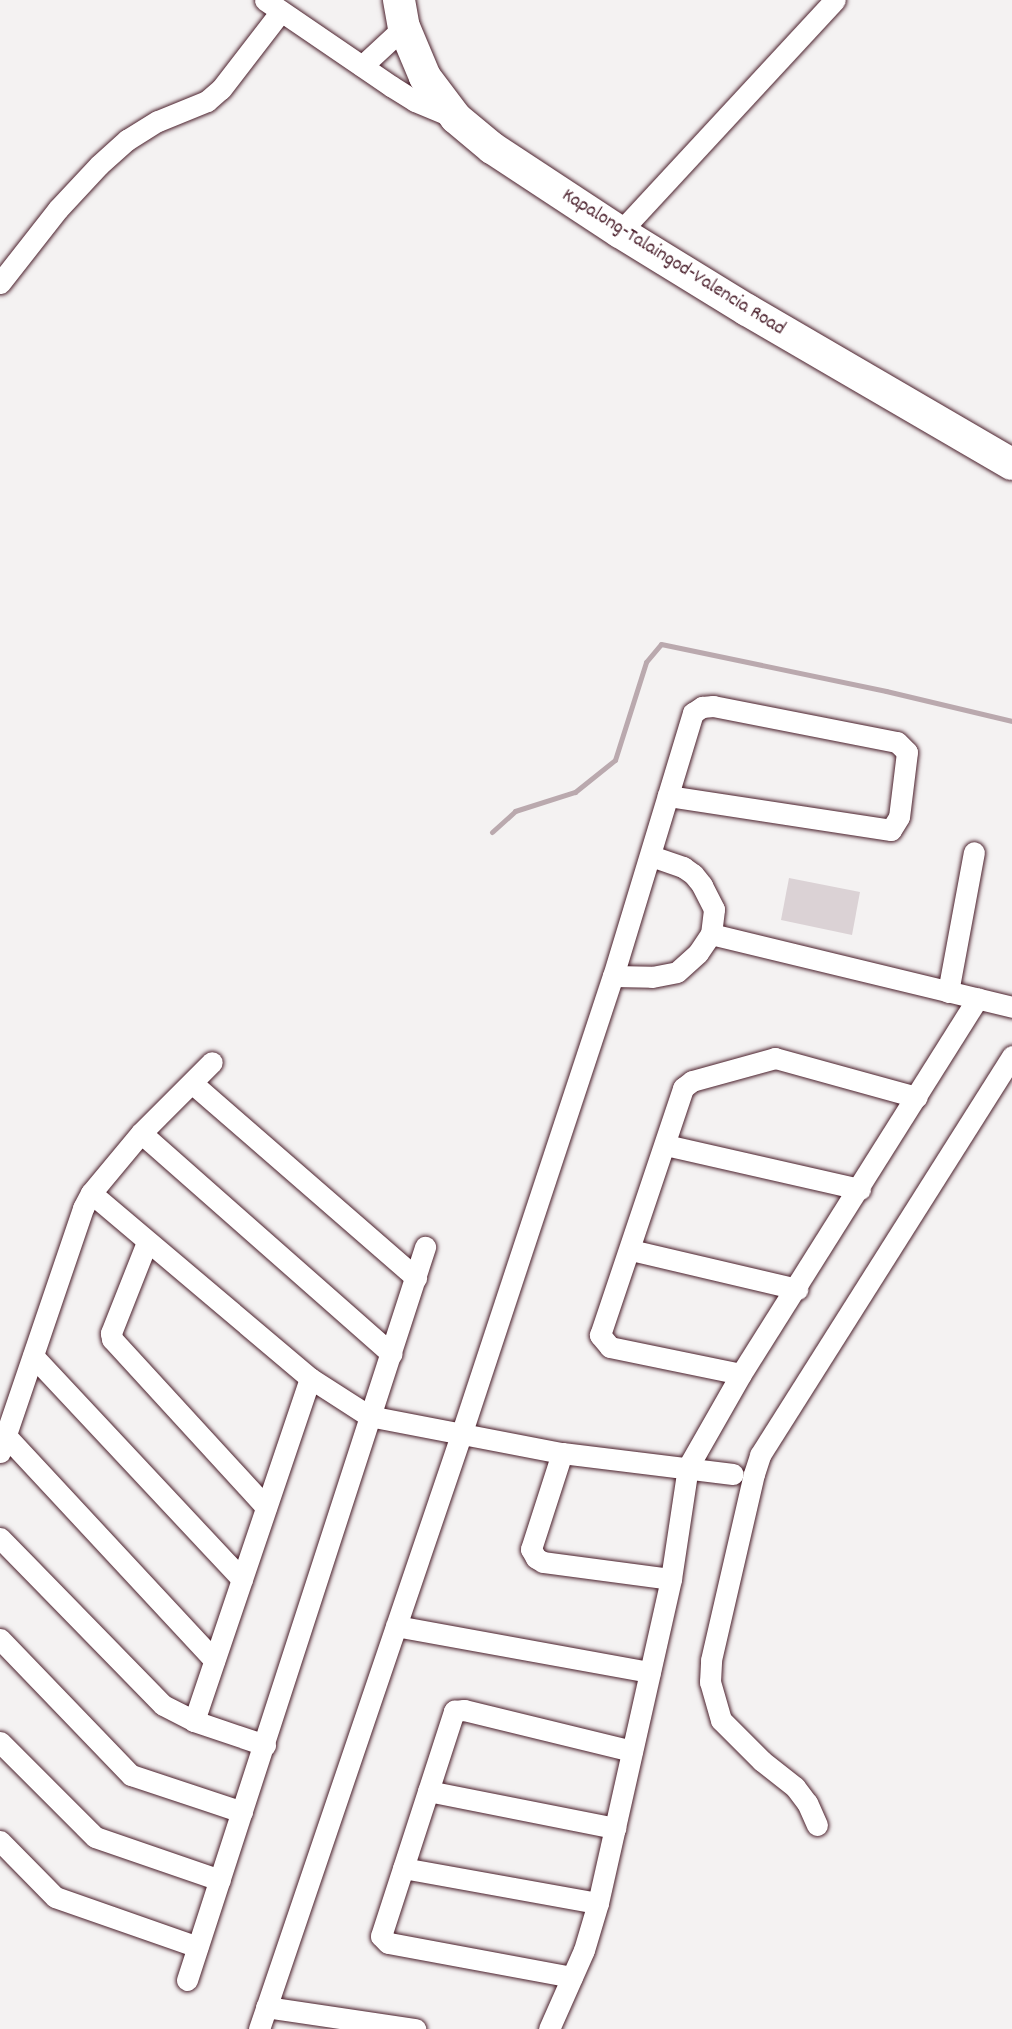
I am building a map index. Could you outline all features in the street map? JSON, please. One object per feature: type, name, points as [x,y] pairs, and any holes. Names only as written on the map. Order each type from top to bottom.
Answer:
[{"type":"highway","name":"Kapalong-Talaingod-Valencia Road","points":[[402,14],[425,77],[456,118],[492,148],[620,232],[747,310],[1012,464]]},
{"type":"street","points":[[620,232],[835,0]]},
{"type":"street","points":[[0,283],[58,209],[99,165],[127,140],[158,121],[207,101],[221,89],[273,5],[415,101],[456,118]]},
{"type":"street","points":[[362,66],[402,14]]},
{"type":"street","points":[[259,2029],[462,1432],[613,976],[693,713],[702,707],[713,706],[897,742],[907,752],[899,817],[891,830],[668,796]]},
{"type":"street","points":[[948,992],[974,852]]},
{"type":"street","points":[[613,976],[652,977],[677,972],[698,953],[711,934],[714,909],[702,885],[683,867],[651,856]]},
{"type":"street","points":[[711,934],[1012,1007]]},
{"type":"street","points":[[549,2029],[573,1977],[598,1903],[672,1579],[688,1467],[741,1374],[797,1289],[978,998]]},
{"type":"street","points":[[817,1825],[807,1803],[795,1787],[755,1754],[721,1720],[710,1682],[711,1660],[754,1474],[760,1455],[1012,1056]]},
{"type":"street","points":[[741,1374],[606,1345],[600,1335],[686,1084],[768,1059],[781,1060],[917,1097]]},
{"type":"street","points":[[212,1062],[141,1133],[91,1193],[83,1208],[3,1444],[214,1660]]},
{"type":"street","points":[[192,1083],[416,1278]]},
{"type":"street","points":[[141,1133],[392,1354]]},
{"type":"street","points":[[666,1145],[860,1189]]},
{"type":"street","points":[[91,1193],[310,1378],[369,1416],[462,1432],[562,1454],[733,1474]]},
{"type":"street","points":[[147,1242],[111,1333],[112,1339],[266,1507]]},
{"type":"street","points":[[187,1980],[425,1247]]},
{"type":"street","points":[[631,1250],[797,1289]]},
{"type":"street","points":[[33,1356],[242,1579]]},
{"type":"street","points":[[194,1721],[310,1378]]},
{"type":"street","points":[[562,1454],[531,1549],[536,1558],[543,1562],[672,1579]]},
{"type":"street","points":[[0,1538],[163,1705],[194,1721],[265,1745]]},
{"type":"street","points":[[396,1626],[650,1672]]},
{"type":"street","points":[[0,1639],[131,1775],[242,1812]]},
{"type":"street","points":[[573,1977],[385,1941],[381,1936],[453,1713],[457,1710],[633,1751]]},
{"type":"street","points":[[0,1742],[95,1837],[220,1880]]},
{"type":"street","points":[[428,1791],[615,1828]]},
{"type":"street","points":[[0,1841],[55,1897],[198,1947]]},
{"type":"street","points":[[403,1868],[598,1903]]},
{"type":"street","points":[[266,2007],[415,2029]]},
{"type":"shaded area","points":[[789,878],[860,892],[852,935],[781,920]]},
{"type":"waterway","points":[[492,832],[515,811],[575,792],[615,760],[646,662],[661,644],[886,691],[1012,721]]}]
